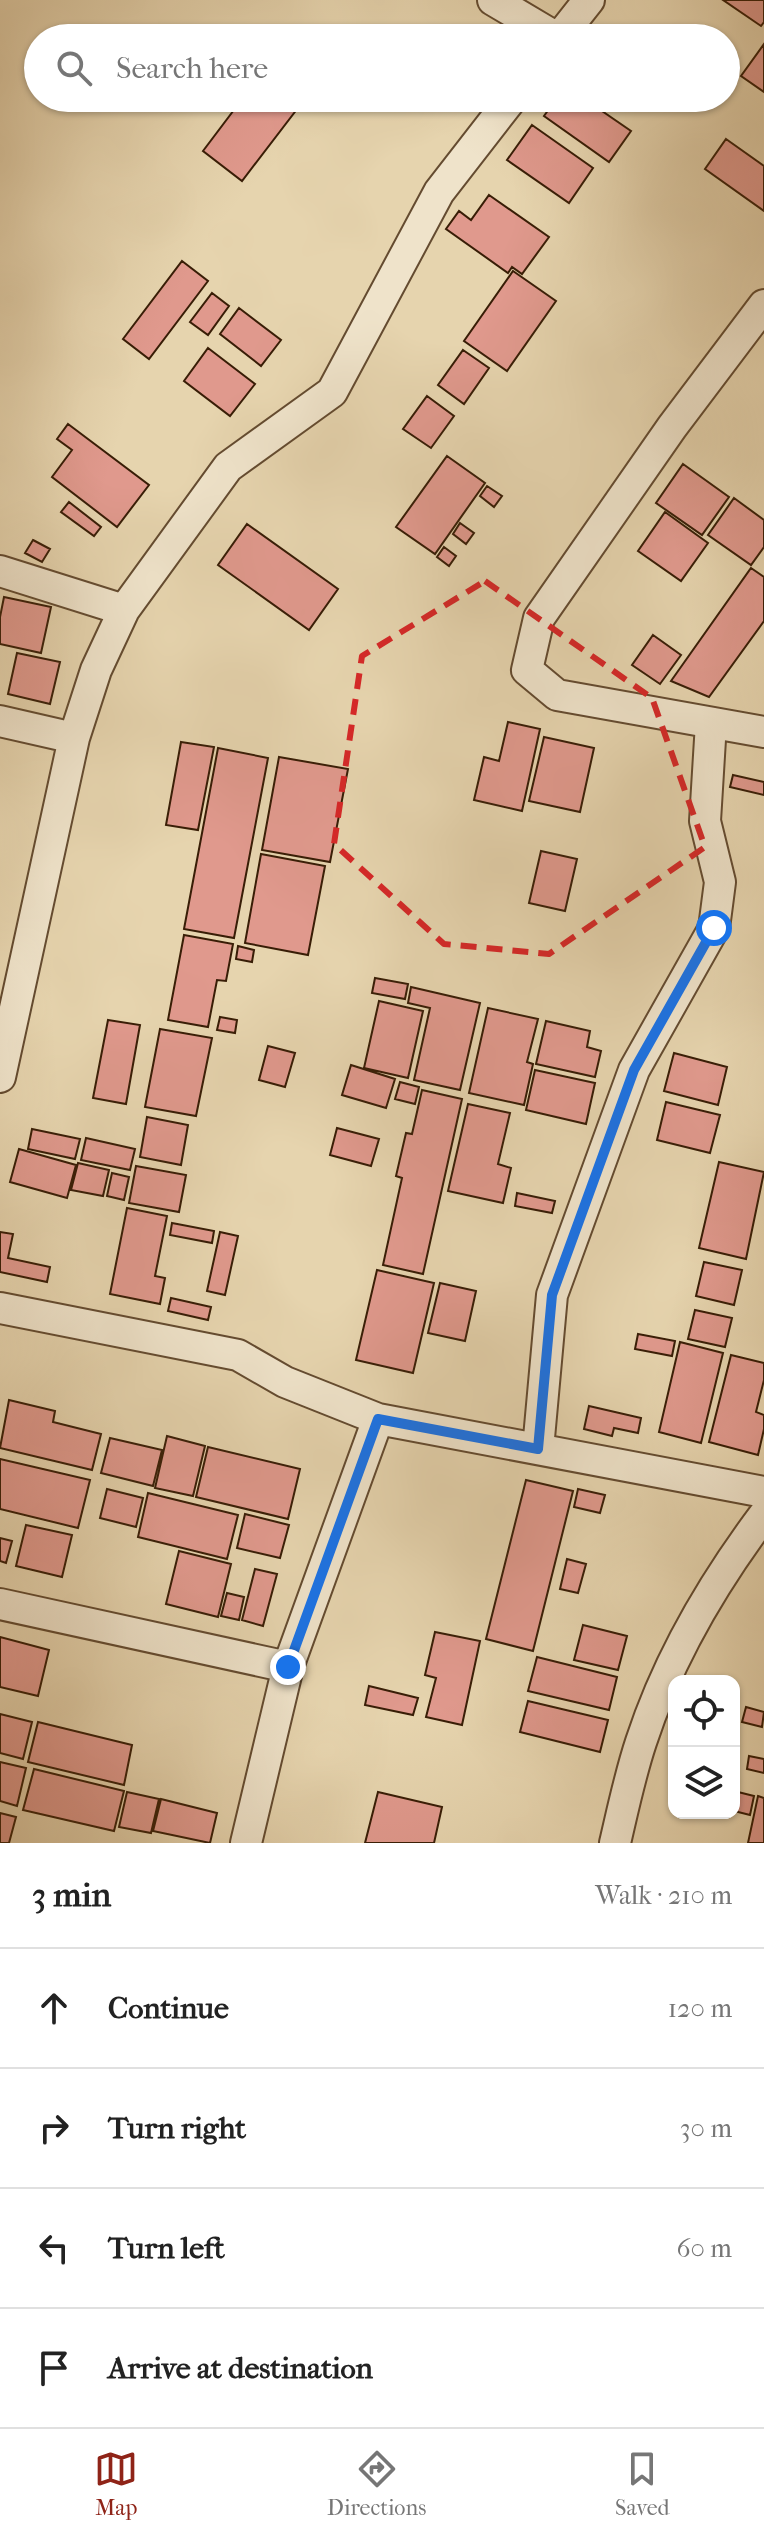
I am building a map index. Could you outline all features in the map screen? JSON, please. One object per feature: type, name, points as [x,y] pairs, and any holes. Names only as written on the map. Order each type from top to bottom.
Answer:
[{"type":"street","points":[[493,0],[534,24]]},
{"type":"street","points":[[569,24],[589,0]]},
{"type":"street","points":[[2,1063],[74,738],[96,670],[124,610],[228,467],[332,392],[439,192],[501,112]]},
{"type":"street","points":[[764,305],[672,427],[539,618],[527,670],[557,695],[764,732]]},
{"type":"street","points":[[0,571],[124,610]]},
{"type":"street","points":[[0,721],[74,738]]},
{"type":"street","points":[[538,1449],[552,1295],[634,1070],[714,928],[720,882],[705,821],[711,723]]},
{"type":"street","points":[[0,1308],[238,1355],[285,1382],[378,1419],[764,1492]]},
{"type":"street","points":[[246,1843],[288,1667],[378,1419]]},
{"type":"street","points":[[615,1843],[641,1741],[683,1640],[736,1552],[764,1515]]},
{"type":"street","points":[[0,1604],[288,1667]]},
{"type":"highlighted area","points":[[485,581],[652,698],[705,847],[549,954],[444,944],[334,844],[362,656]]},
{"type":"building","points":[[723,0],[764,0],[764,22],[761,26]]},
{"type":"building","points":[[764,44],[764,92],[741,76]]},
{"type":"building","points":[[232,112],[295,112],[242,181],[203,151]]},
{"type":"building","points":[[547,112],[603,112],[631,131],[609,162],[544,116]]},
{"type":"building","points":[[532,125],[593,168],[569,203],[507,160]]},
{"type":"building","points":[[726,139],[764,166],[764,211],[705,169]]},
{"type":"building","points":[[489,195],[549,237],[522,274],[512,267],[508,273],[446,229],[459,211],[471,220]]},
{"type":"building","points":[[182,261],[208,281],[149,359],[123,339]]},
{"type":"building","points":[[513,271],[556,301],[507,371],[464,341]]},
{"type":"building","points":[[212,293],[229,306],[208,335],[190,322]]},
{"type":"building","points":[[239,308],[281,340],[261,366],[220,334]]},
{"type":"building","points":[[208,348],[255,384],[230,416],[184,381]]},
{"type":"building","points":[[463,350],[489,368],[464,404],[438,385]]},
{"type":"building","points":[[427,396],[454,416],[431,448],[403,429]]},
{"type":"building","points":[[68,424],[149,485],[117,527],[52,477],[72,450],[57,439]]},
{"type":"building","points":[[447,456],[485,483],[435,554],[396,527]]},
{"type":"building","points":[[683,464],[729,497],[702,535],[656,503]]},
{"type":"building","points":[[487,486],[502,496],[494,507],[480,496]]},
{"type":"building","points":[[734,498],[764,520],[764,547],[751,565],[708,535]]},
{"type":"building","points":[[69,502],[101,527],[94,536],[61,512]]},
{"type":"building","points":[[665,512],[708,543],[681,581],[638,551]]},
{"type":"building","points":[[460,523],[474,533],[466,544],[453,534]]},
{"type":"building","points":[[247,524],[338,589],[309,630],[218,565]]},
{"type":"building","points":[[33,540],[50,549],[42,562],[25,553]]},
{"type":"building","points":[[444,547],[456,556],[449,566],[437,557]]},
{"type":"building","points":[[751,568],[764,577],[764,621],[709,697],[671,681]]},
{"type":"building","points":[[4,597],[51,607],[41,653],[0,644]]},
{"type":"building","points":[[653,635],[681,655],[660,684],[632,665]]},
{"type":"building","points":[[17,653],[60,662],[50,704],[8,694]]},
{"type":"building","points":[[508,722],[540,729],[522,811],[474,800],[484,757],[499,761]]},
{"type":"building","points":[[544,737],[594,748],[580,812],[529,801]]},
{"type":"building","points":[[181,742],[214,747],[198,830],[166,825]]},
{"type":"building","points":[[218,748],[268,758],[234,938],[184,929]]},
{"type":"building","points":[[279,757],[348,769],[330,862],[262,850]]},
{"type":"building","points":[[733,775],[764,782],[764,795],[730,787]]},
{"type":"building","points":[[541,851],[577,859],[565,911],[529,903]]},
{"type":"building","points":[[261,854],[325,866],[308,955],[245,943]]},
{"type":"building","points":[[184,935],[233,944],[226,981],[217,980],[208,1027],[168,1020]]},
{"type":"building","points":[[238,946],[254,950],[252,962],[236,959]]},
{"type":"building","points":[[375,978],[408,984],[405,999],[372,993]]},
{"type":"building","points":[[411,987],[480,1003],[460,1090],[414,1080],[430,1008],[408,1003]]},
{"type":"building","points":[[379,1001],[423,1011],[408,1078],[364,1068]]},
{"type":"building","points":[[488,1008],[538,1019],[527,1062],[533,1064],[524,1105],[469,1093]]},
{"type":"building","points":[[220,1017],[237,1020],[235,1033],[217,1030]]},
{"type":"building","points":[[108,1020],[140,1025],[126,1104],[93,1098]]},
{"type":"building","points":[[546,1021],[590,1031],[587,1047],[601,1051],[595,1077],[536,1064]]},
{"type":"building","points":[[160,1029],[212,1038],[196,1116],[145,1107]]},
{"type":"building","points":[[268,1046],[295,1053],[285,1087],[259,1080]]},
{"type":"building","points":[[674,1053],[727,1067],[718,1105],[664,1091]]},
{"type":"building","points":[[351,1065],[395,1079],[386,1108],[342,1095]]},
{"type":"building","points":[[535,1070],[595,1083],[586,1124],[526,1110]]},
{"type":"building","points":[[400,1082],[419,1087],[415,1104],[395,1099]]},
{"type":"building","points":[[422,1090],[462,1099],[423,1274],[383,1265],[402,1178],[396,1176],[406,1133],[412,1134]]},
{"type":"building","points":[[666,1102],[720,1115],[710,1153],[657,1140]]},
{"type":"building","points":[[468,1104],[510,1113],[498,1164],[511,1168],[503,1203],[448,1191]]},
{"type":"building","points":[[147,1117],[188,1125],[181,1165],[140,1157]]},
{"type":"building","points":[[337,1128],[379,1139],[371,1166],[330,1155]]},
{"type":"building","points":[[32,1129],[80,1139],[75,1159],[28,1149]]},
{"type":"building","points":[[86,1138],[135,1149],[130,1170],[81,1160]]},
{"type":"building","points":[[19,1149],[76,1165],[67,1198],[10,1182]]},
{"type":"building","points":[[719,1162],[764,1172],[746,1259],[699,1248]]},
{"type":"building","points":[[78,1163],[109,1170],[103,1196],[71,1190]]},
{"type":"building","points":[[136,1166],[186,1175],[179,1212],[129,1203]]},
{"type":"building","points":[[112,1173],[129,1177],[124,1200],[107,1196]]},
{"type":"building","points":[[517,1193],[555,1201],[552,1213],[515,1206]]},
{"type":"building","points":[[127,1208],[167,1216],[155,1276],[165,1278],[160,1304],[110,1294]]},
{"type":"building","points":[[172,1223],[214,1231],[212,1243],[170,1235]]},
{"type":"building","points":[[0,1232],[13,1234],[8,1258],[50,1267],[47,1282],[0,1272]]},
{"type":"building","points":[[220,1232],[238,1236],[225,1295],[207,1291]]},
{"type":"building","points":[[704,1262],[742,1270],[734,1305],[696,1296]]},
{"type":"building","points":[[377,1270],[434,1283],[413,1373],[356,1360]]},
{"type":"building","points":[[440,1283],[476,1291],[465,1341],[428,1333]]},
{"type":"building","points":[[171,1298],[211,1307],[208,1320],[168,1311]]},
{"type":"building","points":[[695,1310],[732,1318],[725,1347],[688,1339]]},
{"type":"building","points":[[638,1334],[675,1341],[672,1356],[635,1349]]},
{"type":"building","points":[[680,1342],[723,1353],[701,1443],[659,1432]]},
{"type":"building","points":[[731,1355],[764,1363],[764,1380],[756,1412],[764,1415],[758,1455],[709,1442]]},
{"type":"building","points":[[9,1400],[55,1411],[53,1422],[101,1434],[92,1470],[0,1448]]},
{"type":"building","points":[[589,1406],[641,1418],[638,1433],[614,1428],[612,1436],[584,1429]]},
{"type":"building","points":[[167,1436],[205,1446],[193,1496],[155,1488]]},
{"type":"building","points":[[110,1438],[162,1450],[153,1486],[101,1473]]},
{"type":"building","points":[[208,1447],[300,1469],[288,1519],[196,1497]]},
{"type":"building","points":[[0,1459],[90,1480],[78,1528],[0,1509]]},
{"type":"building","points":[[526,1480],[573,1491],[533,1651],[486,1639]]},
{"type":"building","points":[[107,1489],[143,1498],[136,1527],[100,1518]]},
{"type":"building","points":[[578,1489],[605,1495],[600,1513],[574,1507]]},
{"type":"building","points":[[148,1493],[238,1515],[227,1559],[138,1537]]},
{"type":"building","points":[[245,1514],[289,1525],[280,1558],[237,1548]]},
{"type":"building","points":[[26,1525],[72,1535],[62,1577],[16,1566]]},
{"type":"building","points":[[0,1538],[12,1541],[6,1563],[0,1561]]},
{"type":"building","points":[[179,1551],[231,1564],[218,1617],[166,1604]]},
{"type":"building","points":[[567,1559],[586,1564],[578,1593],[560,1589]]},
{"type":"building","points":[[255,1569],[277,1574],[263,1626],[242,1620]]},
{"type":"building","points":[[227,1593],[244,1597],[239,1620],[221,1616]]},
{"type":"building","points":[[583,1625],[627,1636],[618,1670],[574,1660]]},
{"type":"building","points":[[435,1632],[480,1641],[462,1725],[426,1717],[436,1678],[425,1675]]},
{"type":"building","points":[[0,1637],[49,1650],[38,1696],[0,1687]]},
{"type":"building","points":[[537,1657],[617,1677],[609,1710],[528,1691]]},
{"type":"building","points":[[369,1686],[418,1698],[413,1715],[365,1705]]},
{"type":"building","points":[[528,1701],[608,1720],[600,1752],[520,1732]]},
{"type":"building","points":[[746,1707],[764,1712],[762,1727],[742,1722]]},
{"type":"building","points":[[0,1714],[32,1722],[23,1759],[0,1753]]},
{"type":"building","points":[[38,1722],[132,1745],[124,1785],[28,1762]]},
{"type":"building","points":[[749,1756],[764,1759],[764,1773],[747,1769]]},
{"type":"building","points":[[0,1762],[26,1768],[17,1806],[0,1801]]},
{"type":"building","points":[[34,1769],[124,1791],[114,1831],[23,1810]]},
{"type":"building","points":[[127,1792],[159,1799],[151,1833],[119,1827]]},
{"type":"building","points":[[378,1792],[442,1807],[434,1843],[365,1843]]},
{"type":"building","points":[[740,1792],[754,1796],[750,1815],[740,1812]]},
{"type":"building","points":[[758,1796],[764,1798],[764,1843],[748,1843]]},
{"type":"building","points":[[161,1799],[217,1813],[210,1843],[153,1831]]},
{"type":"building","points":[[0,1813],[16,1817],[9,1843],[0,1843]]},
{"type":"route","points":[[288,1667],[378,1419],[538,1449],[552,1295],[634,1070],[691,974],[714,928]]}]
